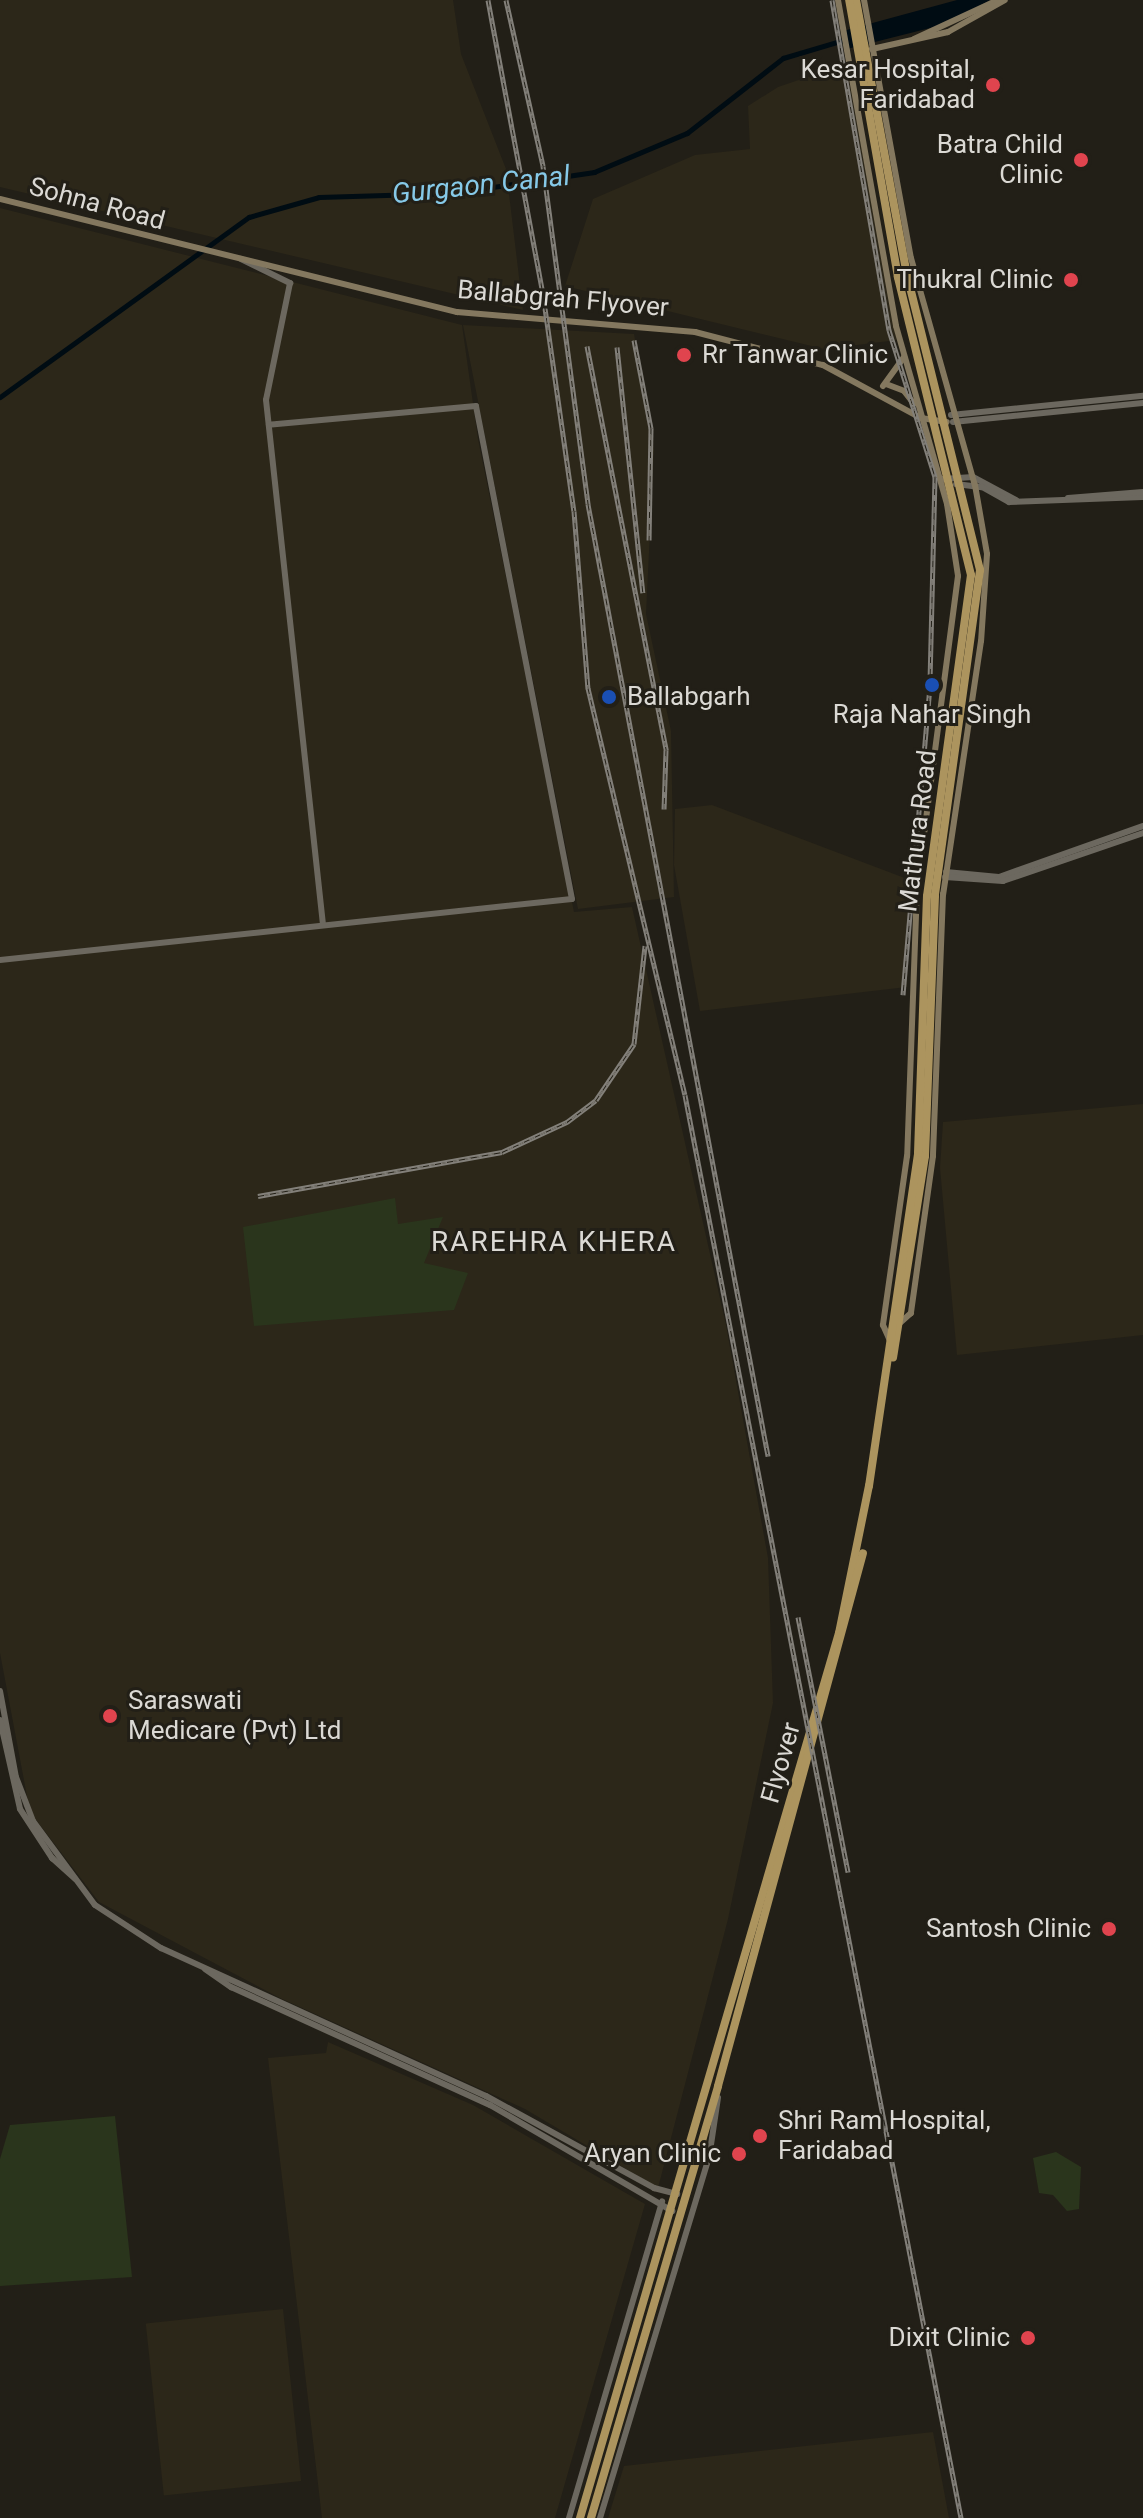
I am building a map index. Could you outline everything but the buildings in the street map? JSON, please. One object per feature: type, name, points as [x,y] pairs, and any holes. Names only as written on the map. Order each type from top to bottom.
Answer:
[{"type":"highway","name":"Mathura Road","points":[[849,0],[861,24]]},
{"type":"highway","name":"Mathura Road","points":[[856,0],[932,378],[980,570],[930,934]]},
{"type":"highway","name":"Mathura Road","points":[[866,48],[922,381],[962,518],[971,575],[930,934],[923,1119],[891,1349]]},
{"type":"highway","points":[[909,1117],[923,1119],[936,1116]]},
{"type":"highway","name":"Mathura Road","points":[[898,1335],[927,1170],[923,1119]]},
{"type":"highway","name":"Flyover","points":[[580,2518],[678,2190],[716,2082],[854,1599],[891,1349],[898,1335]]},
{"type":"highway","points":[[591,2518],[716,2082]]},
{"type":"main road","points":[[838,0],[904,357],[918,415]]},
{"type":"main road","name":"Mathura Road","points":[[861,24],[864,0]]},
{"type":"main road","points":[[914,39],[998,0]]},
{"type":"main road","points":[[866,48],[954,29],[1005,0]]},
{"type":"main road","points":[[861,24],[902,219],[944,389],[974,481],[988,586],[945,875],[936,1116],[927,1170]]},
{"type":"main road","name":"Sohna Road","points":[[0,199],[211,254]]},
{"type":"main road","name":"Ballabgrah Flyover","points":[[211,254],[257,260],[457,312],[679,328],[823,365],[876,390],[918,415]]},
{"type":"main road","points":[[876,390],[886,384],[904,357]]},
{"type":"main road","points":[[886,384],[904,391],[918,415],[931,451],[940,482],[958,588],[917,888],[909,1117],[883,1325],[891,1349]]},
{"type":"main road","points":[[915,396],[944,389]]},
{"type":"main road","points":[[918,415],[952,418]]},
{"type":"main road","points":[[931,451],[961,443]]},
{"type":"street","points":[[240,258],[290,283],[267,389],[323,925]]},
{"type":"street","points":[[952,418],[1143,396]]},
{"type":"street","points":[[952,418],[1143,403]]},
{"type":"street","points":[[0,960],[568,901],[573,895],[476,406],[269,425]]},
{"type":"street","points":[[940,482],[974,481],[1010,498],[1143,495]]},
{"type":"street","points":[[1134,833],[1143,826]]},
{"type":"street","points":[[945,875],[999,877],[1134,833],[1143,833]]},
{"type":"street","points":[[0,1691],[24,1800],[95,1905],[231,1987],[490,2105],[649,2189],[672,2211]]},
{"type":"street","points":[[0,1720],[20,1809],[52,1858],[75,1879]]},
{"type":"street","points":[[600,2518],[711,2153],[716,2082]]},
{"type":"street","points":[[649,2189],[678,2190]]},
{"type":"street","points":[[569,2518],[662,2201]]},
{"type":"shaded area","points":[[0,0],[453,0],[461,54],[506,169],[523,310],[0,187]]},
{"type":"shaded area","points":[[957,0],[990,0],[946,24],[847,49],[843,31]]},
{"type":"shaded area","points":[[846,64],[897,340],[824,349],[565,286],[593,199],[695,155],[750,149],[748,106],[778,87]]},
{"type":"shaded area","points":[[0,208],[462,325],[478,439],[574,912],[632,907],[726,1325],[768,1558],[773,1703],[728,1919],[658,2188],[525,2109],[280,1998],[99,1902],[30,1812],[0,1653]]},
{"type":"shaded area","points":[[463,325],[634,334],[654,449],[646,614],[671,731],[674,897],[578,909]]},
{"type":"shaded area","points":[[712,805],[910,880],[907,987],[700,1011],[674,865],[675,809]]},
{"type":"shaded area","points":[[1143,1104],[1143,1335],[957,1355],[940,1168],[943,1122]]},
{"type":"shaded area","points":[[328,2042],[473,2105],[645,2204],[555,2518],[322,2518],[268,2058],[326,2053]]},
{"type":"shaded area","points":[[283,2309],[301,2481],[164,2495],[146,2323]]},
{"type":"shaded area","points":[[933,2432],[949,2518],[608,2518],[624,2466]]},
{"type":"green space","points":[[395,1198],[398,1224],[443,1217],[424,1263],[468,1273],[454,1310],[254,1326],[243,1227]]},
{"type":"green space","points":[[115,2116],[132,2277],[0,2286],[0,2159],[10,2125]]},
{"type":"green space","points":[[1056,2152],[1081,2167],[1079,2209],[1067,2211],[1053,2195],[1039,2193],[1033,2158]]},
{"type":"waterway","name":"Gurgaon Canal","points":[[0,397],[249,217],[319,197],[452,193],[594,172],[687,133],[783,58],[847,39]]},
{"type":"railway","points":[[488,0],[543,294],[574,511],[588,688],[685,1095],[961,2518]]},
{"type":"railway","points":[[506,0],[543,166],[588,504],[768,1456]]},
{"type":"railway","points":[[832,0],[889,330],[935,477],[930,686],[903,995]]},
{"type":"railway","points":[[634,340],[651,428],[649,540]]},
{"type":"railway","points":[[587,346],[666,750],[664,809]]},
{"type":"railway","points":[[617,347],[643,593]]},
{"type":"railway","points":[[258,1196],[502,1152],[567,1122],[596,1100],[634,1044],[645,946]]},
{"type":"railway","points":[[798,1617],[848,1872]]},
{"type":"place","name":"Kesar Hospital, Faridabad","points":[[993,85]]},
{"type":"place","name":"Batra Child Clinic","points":[[1081,160]]},
{"type":"place","name":"Thukral Clinic","points":[[1071,280]]},
{"type":"place","name":"Rr Tanwar Clinic","points":[[684,355]]},
{"type":"place","name":"Raja Nahar Singh","points":[[932,685]]},
{"type":"place","name":"Ballabgarh","points":[[609,697]]},
{"type":"place","name":"Saraswati Medicare (Pvt) Ltd","points":[[110,1716]]},
{"type":"place","name":"Santosh Clinic","points":[[1109,1929]]},
{"type":"place","name":"Shri Ram Hospital, Faridabad","points":[[760,2136]]},
{"type":"place","name":"Aryan Clinic","points":[[739,2154]]},
{"type":"place","name":"Dixit Clinic","points":[[1028,2338]]},
{"type":"district","name":"RAREHRA KHERA","points":[[554,1242]]}]
